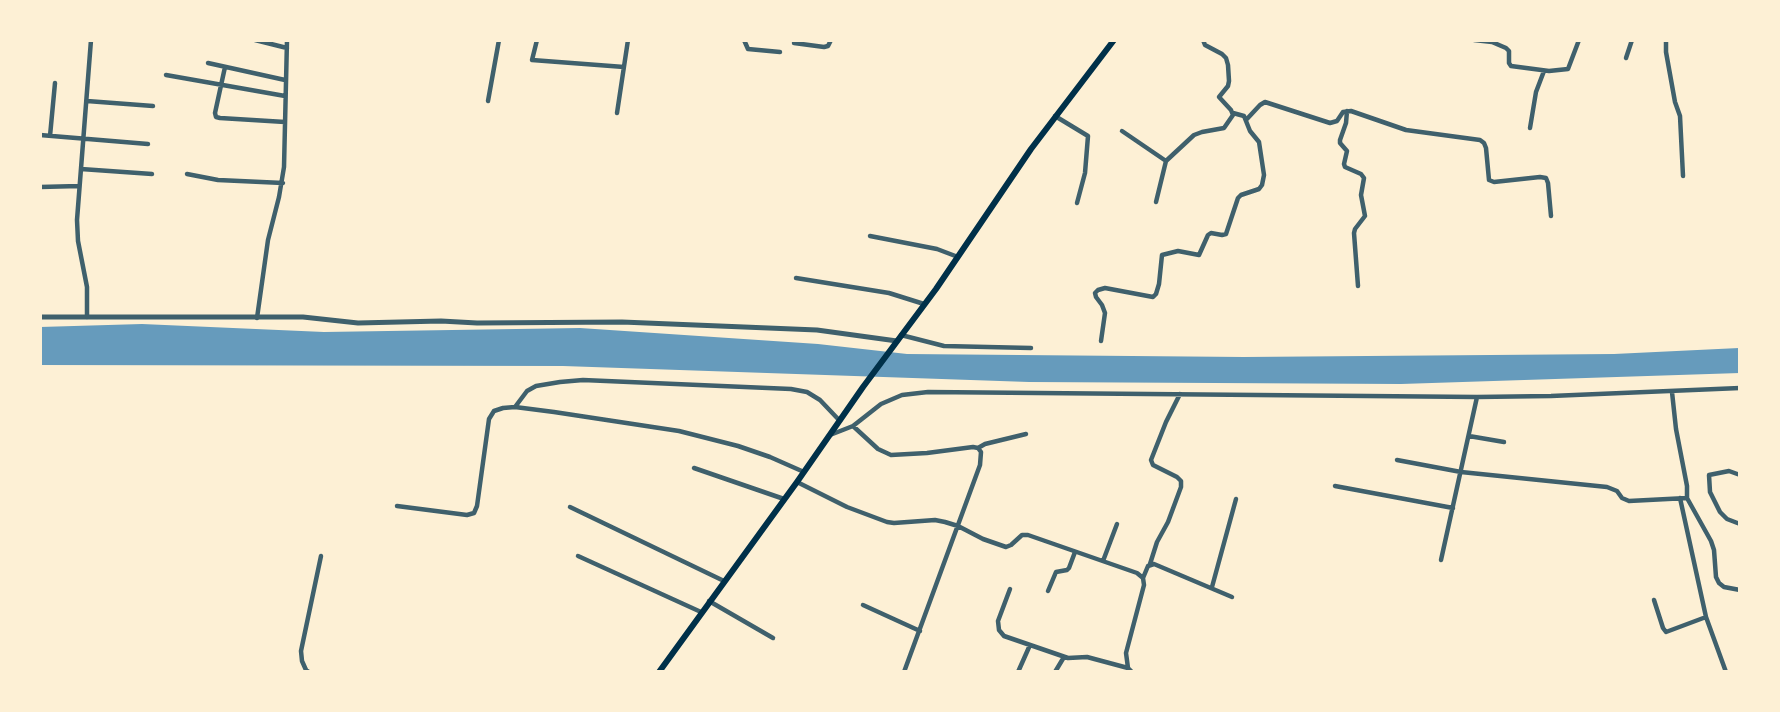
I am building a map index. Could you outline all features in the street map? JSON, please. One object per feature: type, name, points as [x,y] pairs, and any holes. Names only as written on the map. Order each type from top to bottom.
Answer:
[{"type":"main road","points":[[659,672],[924,304],[1031,149],[1114,40]]},
{"type":"street","points":[[87,317],[87,287],[78,241],[77,220],[91,40]]},
{"type":"street","points":[[255,40],[287,48]]},
{"type":"street","points":[[257,318],[268,240],[282,183],[285,158],[287,40]]},
{"type":"street","points":[[488,101],[499,40]]},
{"type":"street","points":[[537,40],[532,60],[624,67]]},
{"type":"street","points":[[617,113],[628,40]]},
{"type":"street","points":[[744,40],[748,50],[780,52]]},
{"type":"street","points":[[794,44],[824,47],[828,46],[831,40]]},
{"type":"street","points":[[1101,341],[1105,313],[1096,297],[1095,293],[1098,290],[1106,288],[1153,297],[1159,284],[1162,255],[1178,251],[1199,255],[1208,235],[1211,233],[1222,236],[1226,234],[1238,198],[1262,185],[1264,175],[1260,145],[1241,114],[1233,113],[1219,97],[1228,86],[1229,81],[1226,58],[1205,45],[1203,40]]},
{"type":"street","points":[[1474,40],[1492,42],[1506,48],[1509,51],[1511,66],[1544,70],[1568,69],[1579,40]]},
{"type":"street","points":[[1626,58],[1632,40]]},
{"type":"street","points":[[1666,40],[1675,102],[1680,116],[1683,176]]},
{"type":"street","points":[[208,63],[285,80]]},
{"type":"street","points":[[225,67],[216,117],[285,122]]},
{"type":"street","points":[[1530,128],[1536,92],[1544,70]]},
{"type":"street","points":[[166,75],[285,96]]},
{"type":"street","points":[[50,136],[55,83]]},
{"type":"street","points":[[87,101],[153,106]]},
{"type":"street","points":[[1246,120],[1265,102],[1330,123],[1337,121],[1339,116],[1347,111],[1357,112],[1406,130],[1480,140],[1484,143],[1489,180],[1494,182],[1545,178],[1548,183],[1551,216]]},
{"type":"street","points":[[1347,111],[1346,123],[1340,140],[1347,152],[1344,164],[1345,167],[1361,174],[1364,178],[1361,195],[1365,216],[1354,229],[1358,286]]},
{"type":"street","points":[[1156,202],[1166,161],[1194,135],[1224,128],[1233,113]]},
{"type":"street","points":[[1055,116],[1088,136],[1085,173],[1077,203]]},
{"type":"street","points":[[1122,131],[1166,161]]},
{"type":"street","points":[[40,135],[148,144]]},
{"type":"street","points":[[81,169],[152,174]]},
{"type":"street","points":[[187,174],[218,180],[282,183]]},
{"type":"street","points":[[40,187],[79,186]]},
{"type":"street","points":[[870,236],[937,249],[958,256]]},
{"type":"street","points":[[796,278],[889,293],[924,304]]},
{"type":"street","points":[[40,318],[303,317],[358,323],[622,322],[818,330],[944,346],[1031,348]]},
{"type":"street","points":[[515,407],[526,391],[536,386],[584,380],[791,389],[807,392],[820,400],[839,420]]},
{"type":"street","points":[[828,436],[853,426],[880,404],[914,393],[1477,397],[1740,388]]},
{"type":"street","points":[[1672,392],[1687,498],[1711,541],[1716,577],[1719,583],[1724,587],[1740,590]]},
{"type":"street","points":[[1130,670],[1126,653],[1144,585],[1143,578],[1181,487],[1181,481],[1177,477],[1153,465],[1151,460],[1180,394]]},
{"type":"street","points":[[1441,560],[1477,397]]},
{"type":"street","points":[[397,506],[467,515],[474,513],[477,506],[489,419],[494,411],[503,408],[515,407],[679,431],[738,446],[804,472]]},
{"type":"street","points":[[853,426],[878,449],[891,455],[978,448],[985,444],[1026,434]]},
{"type":"street","points":[[1468,436],[1504,442]]},
{"type":"street","points":[[904,672],[980,465],[981,452],[978,448]]},
{"type":"street","points":[[1397,460],[1461,471],[1607,488],[1617,490],[1622,498],[1629,501],[1687,498]]},
{"type":"street","points":[[694,468],[784,499]]},
{"type":"street","points":[[1740,475],[1729,471],[1709,475],[1710,492],[1717,506],[1726,519],[1740,524]]},
{"type":"street","points":[[797,482],[847,507],[886,522],[934,520],[945,522],[1006,547],[1022,535],[1028,535],[1137,573],[1143,578]]},
{"type":"street","points":[[1335,486],[1453,508]]},
{"type":"street","points":[[1680,498],[1706,617],[1726,672]]},
{"type":"street","points":[[1212,587],[1236,499]]},
{"type":"street","points":[[570,507],[724,581]]},
{"type":"street","points":[[1103,561],[1117,525]]},
{"type":"street","points":[[1048,591],[1056,572],[1069,568],[1075,552]]},
{"type":"street","points":[[309,672],[302,661],[301,651],[321,556]]},
{"type":"street","points":[[578,556],[701,612]]},
{"type":"street","points":[[1150,564],[1212,587],[1232,597]]},
{"type":"street","points":[[1010,589],[998,619],[999,630],[1004,636],[1064,657],[1087,657],[1130,670]]},
{"type":"street","points":[[1654,600],[1662,628],[1666,632],[1706,617]]},
{"type":"street","points":[[709,601],[773,639]]},
{"type":"street","points":[[863,605],[920,631]]},
{"type":"street","points":[[1018,672],[1030,645]]},
{"type":"street","points":[[1055,672],[1064,657]]},
{"type":"water","points":[[142,324],[324,332],[580,328],[818,344],[907,354],[1244,357],[1614,354],[1739,348],[1740,373],[1401,384],[1029,382],[563,366],[41,365],[40,327]]}]
